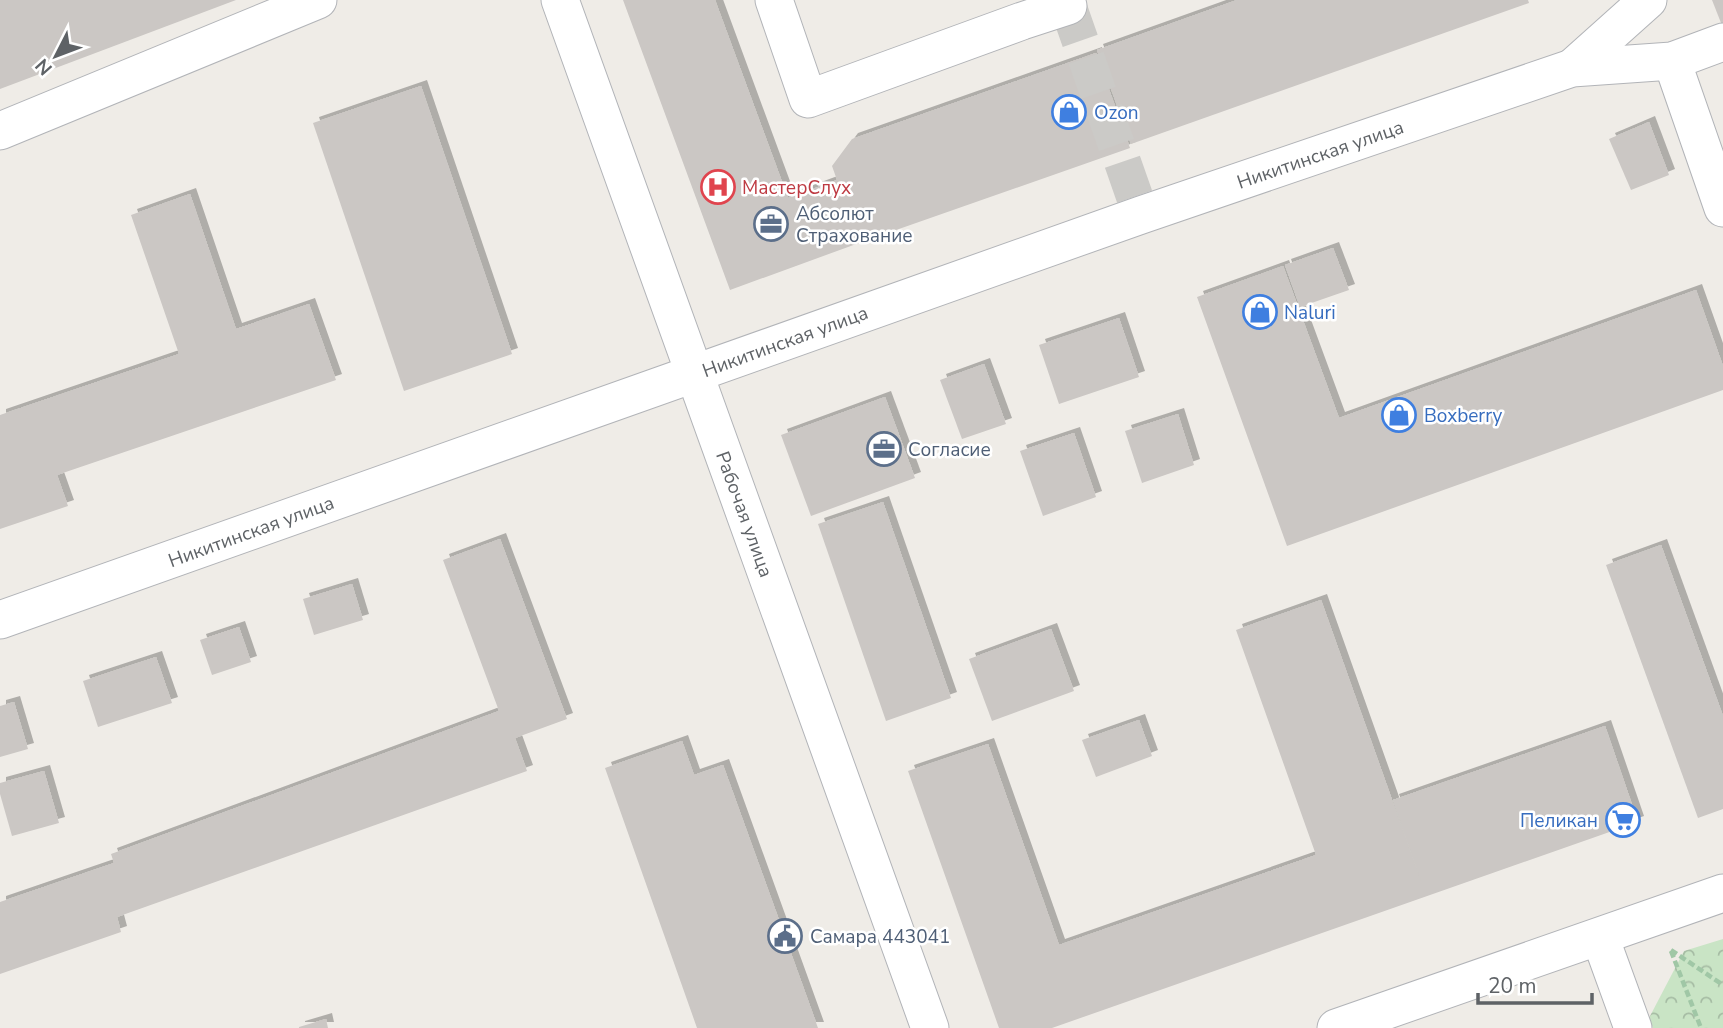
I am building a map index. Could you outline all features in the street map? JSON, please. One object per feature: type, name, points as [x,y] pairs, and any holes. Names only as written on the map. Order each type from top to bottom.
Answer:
[{"type":"street","points":[[0,131],[318,0]]},
{"type":"street","name":"Рабочая улица","points":[[560,0],[930,1028]]},
{"type":"street","points":[[774,0],[808,99],[1018,10],[1068,6]]},
{"type":"street","name":"Никитинская улица","points":[[1572,68],[1648,0]]},
{"type":"street","name":"Никитинская улица","points":[[0,620],[1141,215],[1572,68],[1672,61],[1723,42]]},
{"type":"street","points":[[1672,61],[1723,208]]},
{"type":"street","points":[[1336,1028],[1723,893]]},
{"type":"street","points":[[1600,937],[1633,1028]]},
{"type":"path","points":[[1701,1028],[1670,949],[1723,985]]},
{"type":"green space","points":[[1723,939],[1723,1028],[1653,1028],[1649,1018],[1684,951]]},
{"type":"building","points":[[0,0],[236,0],[0,89]]},
{"type":"building","points":[[623,0],[715,0],[788,198],[837,180],[832,166],[852,139],[1096,53],[1130,148],[730,290]]},
{"type":"building","points":[[1237,0],[1528,0],[1529,3],[1131,144],[1097,50]]},
{"type":"building","points":[[1712,0],[1723,0],[1723,28]]},
{"type":"building","points":[[421,86],[512,354],[404,391],[313,123]]},
{"type":"building","points":[[1649,122],[1669,175],[1631,190],[1609,139]]},
{"type":"building","points":[[190,194],[236,329],[309,304],[336,380],[57,475],[68,506],[0,529],[0,415],[179,354],[131,215]]},
{"type":"building","points":[[1333,248],[1349,290],[1300,307],[1285,265]]},
{"type":"building","points":[[1283,266],[1339,418],[1696,290],[1723,366],[1723,390],[1287,546],[1197,297]]},
{"type":"building","points":[[1119,318],[1139,377],[1059,404],[1039,345]]},
{"type":"building","points":[[984,364],[1006,424],[962,439],[940,380]]},
{"type":"building","points":[[885,397],[915,478],[811,516],[781,435]]},
{"type":"building","points":[[1178,414],[1194,465],[1142,483],[1125,431]]},
{"type":"building","points":[[1074,433],[1096,497],[1043,516],[1020,451]]},
{"type":"building","points":[[883,502],[951,698],[886,721],[818,524]]},
{"type":"building","points":[[500,539],[567,719],[515,738],[527,771],[117,917],[121,932],[0,974],[0,902],[114,863],[111,854],[499,711],[443,560]]},
{"type":"building","points":[[1661,545],[1723,716],[1723,809],[1698,818],[1606,565]]},
{"type":"building","points":[[352,584],[363,620],[314,635],[303,599]]},
{"type":"building","points":[[1321,600],[1423,887],[1393,800],[1605,726],[1638,822],[1052,1028],[999,1028],[908,771],[988,744],[1059,945],[1316,855],[1236,630]]},
{"type":"building","points":[[239,627],[251,662],[212,675],[200,640]]},
{"type":"building","points":[[1051,629],[1074,691],[992,721],[969,659]]},
{"type":"building","points":[[156,657],[172,703],[98,727],[83,681]]},
{"type":"building","points":[[14,702],[28,749],[0,757],[0,706]]},
{"type":"building","points":[[1139,720],[1152,756],[1096,777],[1082,740]]},
{"type":"building","points":[[682,741],[694,775],[723,765],[818,1028],[697,1028],[605,768]]},
{"type":"building","points":[[44,771],[59,823],[12,836],[0,794],[0,783]]},
{"type":"building","points":[[326,1019],[328,1028],[299,1028],[299,1027]]},
{"type":"tunnel","points":[[1068,6],[1141,215]]},
{"type":"place","name":"Ozon","points":[[1069,112]]},
{"type":"place","name":"МастерСлух","points":[[718,187]]},
{"type":"place","name":"Абсолют Страхование","points":[[771,224]]},
{"type":"place","name":"Naluri","points":[[1260,312]]},
{"type":"place","name":"Boxberry","points":[[1399,415]]},
{"type":"place","name":"Согласие","points":[[884,449]]},
{"type":"place","name":"Пеликан","points":[[1623,820]]},
{"type":"place","name":"Самара 443041","points":[[785,936]]}]
